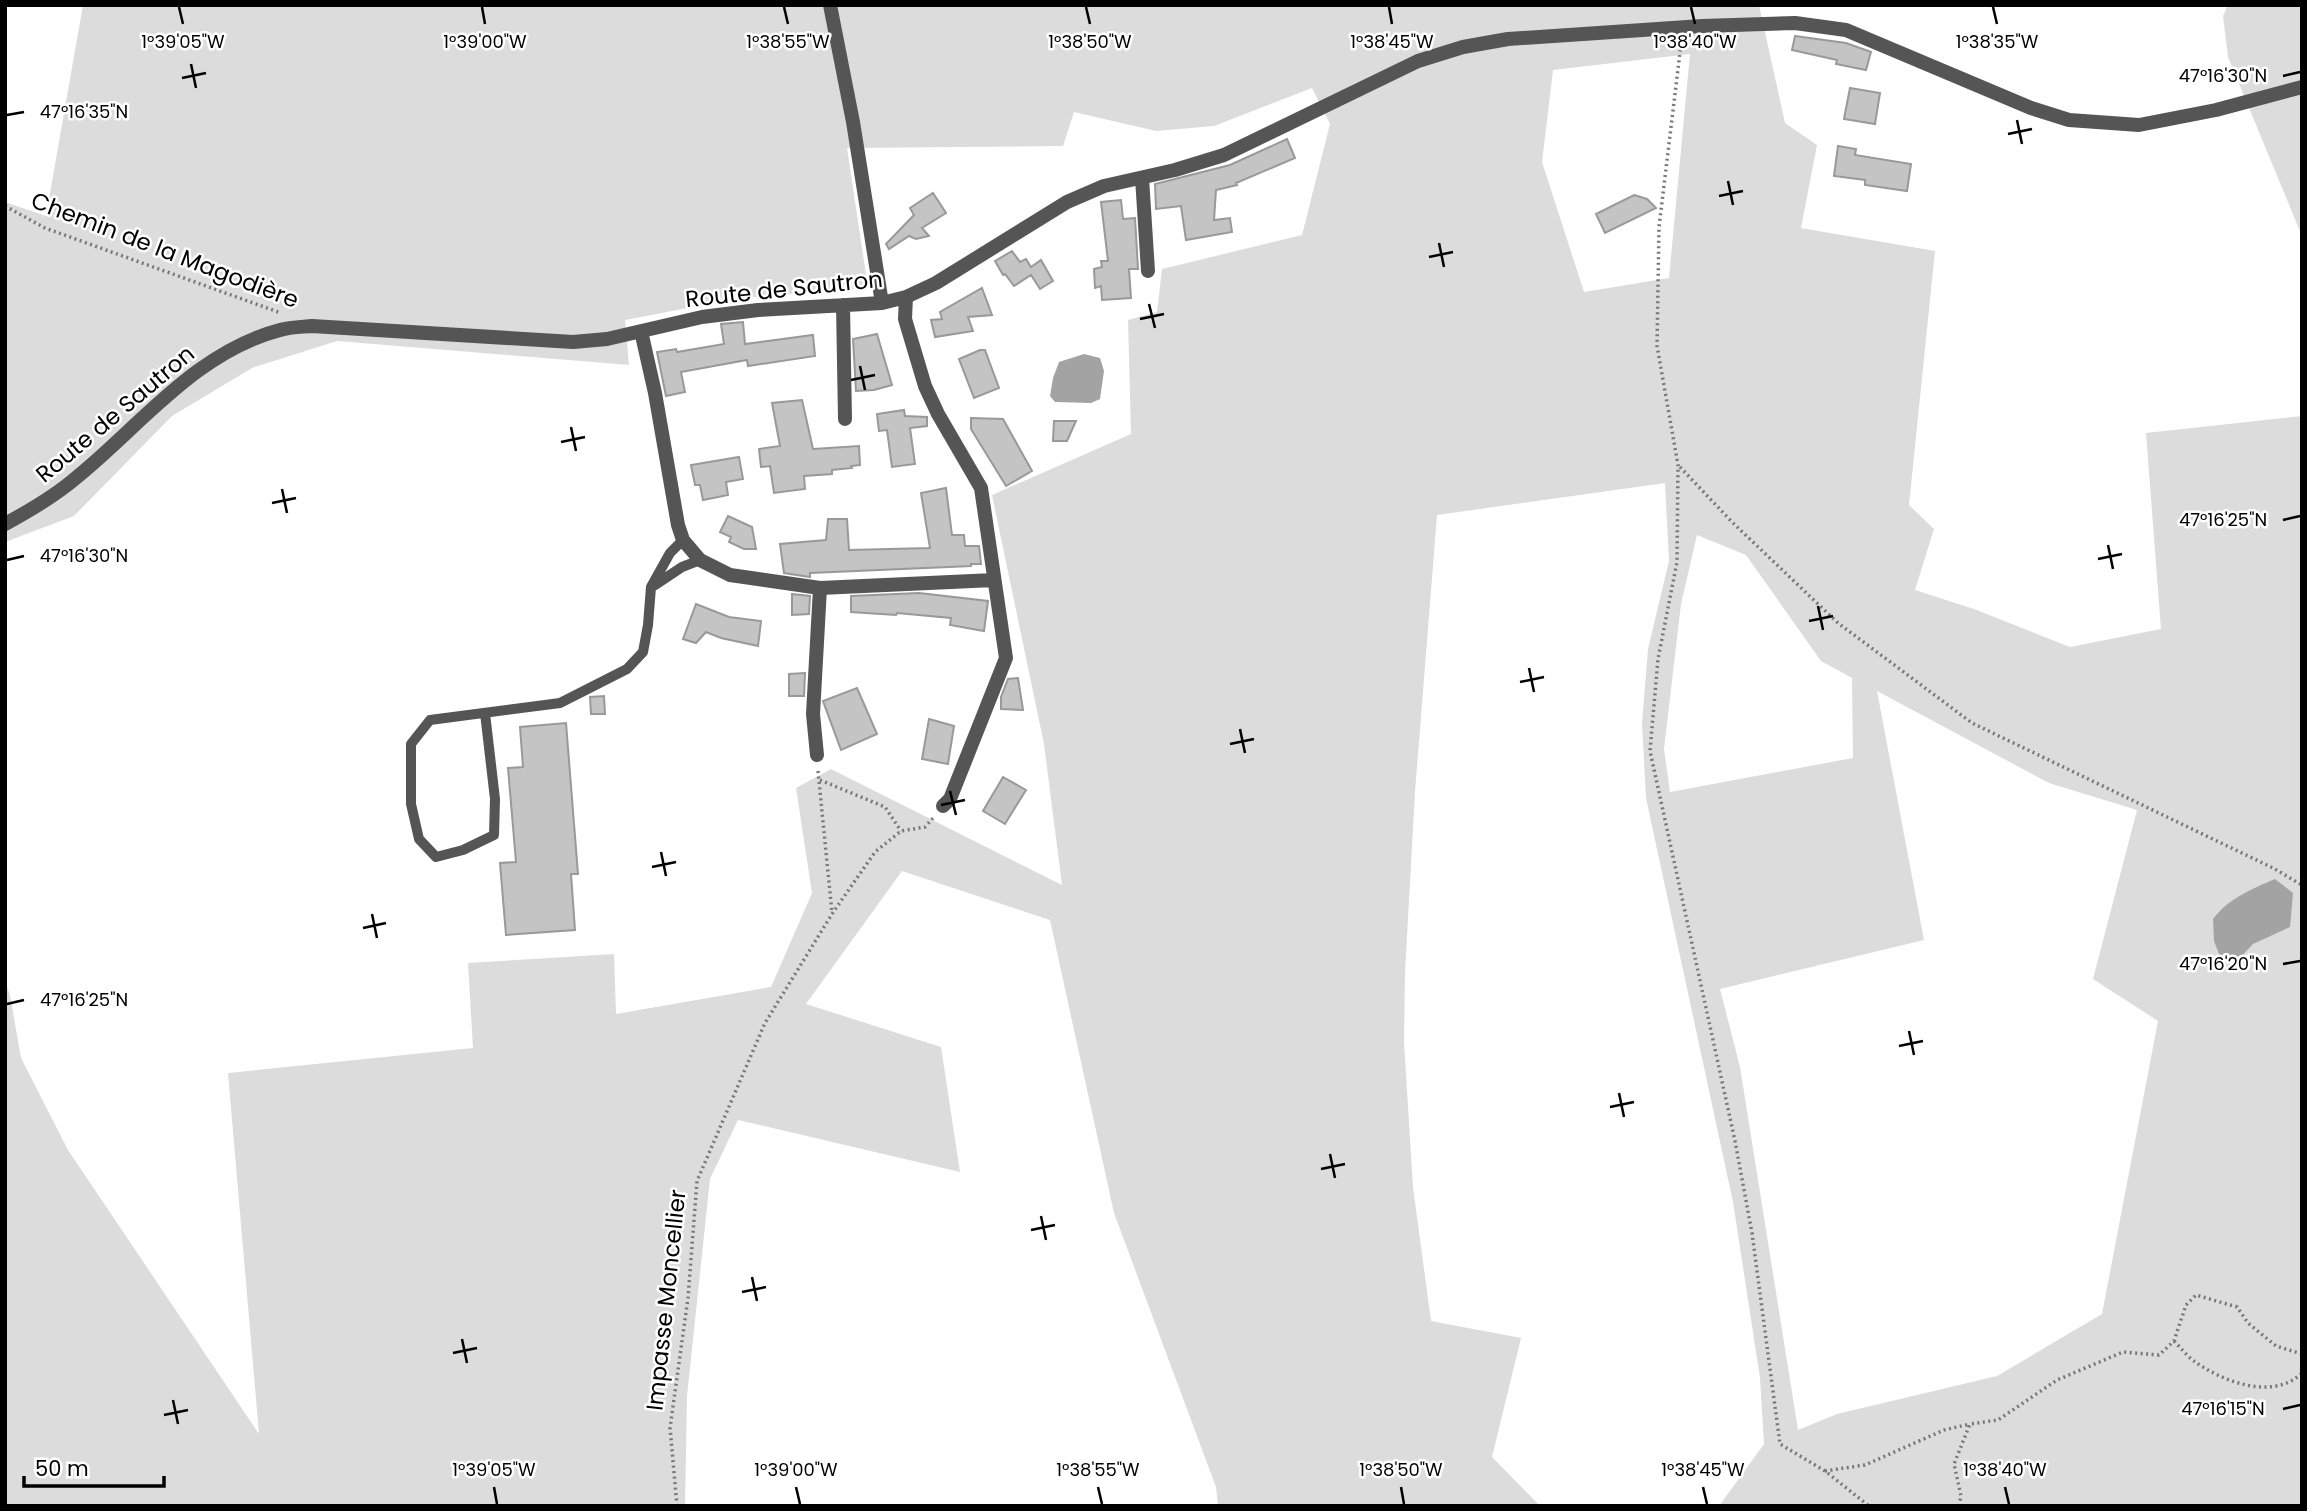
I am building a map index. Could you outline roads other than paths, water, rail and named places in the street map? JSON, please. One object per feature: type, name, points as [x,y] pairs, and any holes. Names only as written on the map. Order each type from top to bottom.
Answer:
[{"type":"street","points":[[830,5],[853,122],[882,303]]},
{"type":"street","name":"Route de Sautron","points":[[5,524],[39,506],[78,477],[170,392],[200,370],[238,346],[281,330],[312,326],[573,342],[607,339],[702,317],[758,310],[882,303],[906,297],[936,283],[1067,202],[1104,186],[1224,155],[1400,69],[1463,47],[1556,34],[1795,23],[1846,30],[2031,108],[2069,120],[2139,125],[2216,110],[2302,87]]},
{"type":"street","points":[[1142,177],[1149,271]]},
{"type":"street","points":[[906,297],[905,319],[925,386],[981,488],[1006,657],[950,799],[943,806]]},
{"type":"street","points":[[843,305],[845,419]]},
{"type":"street","points":[[641,331],[655,393],[678,526],[683,540],[700,560],[730,575],[820,588],[995,580]]},
{"type":"street","points":[[817,755],[813,713],[820,588]]},
{"type":"lane","points":[[485,713],[495,799],[494,835],[463,850],[436,857],[419,839],[411,804],[411,744],[430,720],[560,703],[627,669],[643,652],[651,587],[670,553],[683,540]]},
{"type":"lane","points":[[651,587],[682,567],[700,560]]}]
